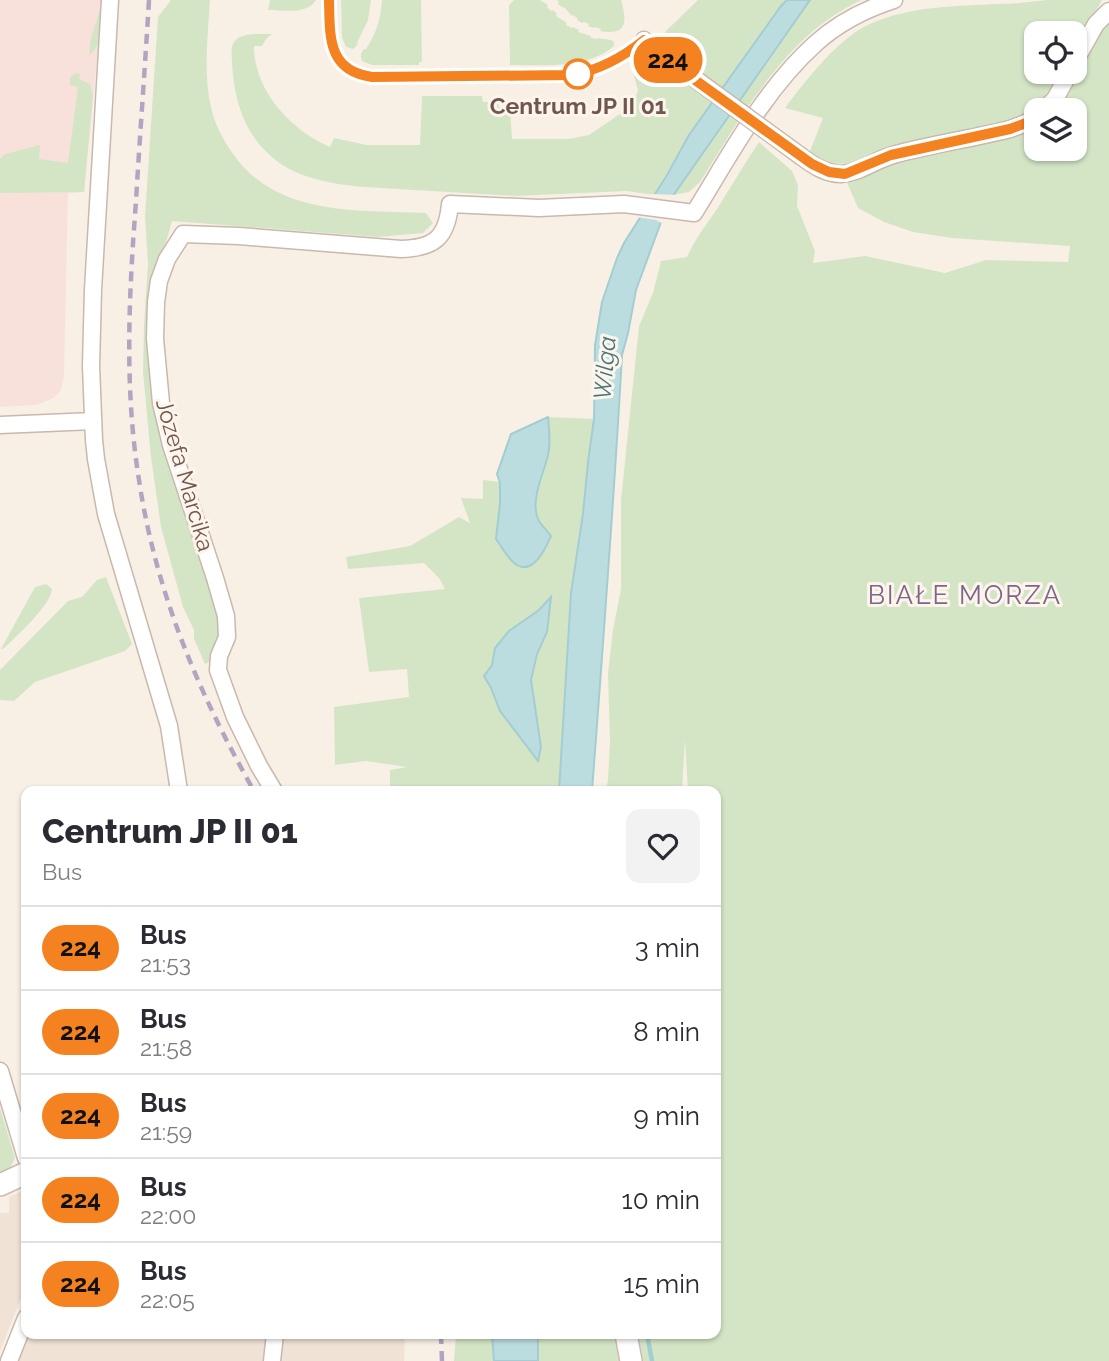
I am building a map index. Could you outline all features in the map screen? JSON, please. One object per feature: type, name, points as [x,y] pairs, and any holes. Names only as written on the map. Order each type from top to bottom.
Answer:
[{"type":"street","points":[[110,0],[91,338],[96,459],[106,513],[169,726],[178,786]]},
{"type":"street","name":"Józefa Marcika","points":[[271,786],[235,718],[218,670],[219,656],[227,637],[226,616],[160,403],[155,339],[156,302],[159,281],[167,259],[183,234],[414,249],[428,245],[441,236],[447,224],[450,204],[517,208],[638,205],[694,213],[760,110],[789,71],[835,28],[853,17],[894,0]]},
{"type":"street","points":[[1087,40],[1096,24],[1109,10]]},
{"type":"street","points":[[644,40],[652,49],[802,157],[821,170],[838,174],[845,174],[891,155],[1024,124]]},
{"type":"street","points":[[0,425],[93,421]]},
{"type":"street","points":[[0,1071],[21,1141]]},
{"type":"street","points":[[0,1185],[21,1176]]},
{"type":"street","points":[[9,1361],[21,1331]]},
{"type":"street","points":[[272,1361],[274,1339]]},
{"type":"street","points":[[627,1339],[631,1361]]},
{"type":"shaded area","points":[[0,0],[103,0],[84,192],[68,193],[64,375],[61,390],[54,398],[36,405],[0,407]]},
{"type":"shaded area","points":[[21,1191],[21,1298],[0,1351],[0,1213],[9,1213],[9,1197]]},
{"type":"shaded area","points":[[27,1339],[265,1339],[263,1361],[17,1361]]},
{"type":"shaded area","points":[[281,1339],[405,1339],[404,1361],[281,1361]]},
{"type":"green space","points":[[103,0],[100,37],[89,56],[91,38]]},
{"type":"green space","points":[[171,0],[210,0],[207,67],[211,107],[224,141],[249,172],[270,188],[293,199],[318,206],[426,213],[433,223],[423,233],[378,237],[172,221],[158,271],[153,372],[220,607],[221,638],[212,661],[205,664],[183,607],[161,527],[143,372],[148,264],[145,217],[158,17]]},
{"type":"green space","points":[[270,0],[316,0],[307,8],[288,11],[268,10]]},
{"type":"green space","points":[[341,0],[371,0],[368,20],[358,44],[353,49],[346,47],[342,37]]},
{"type":"green space","points":[[382,0],[421,0],[422,62],[419,62],[419,65],[372,65],[362,61],[362,53],[370,43],[377,26]]},
{"type":"green space","points":[[514,0],[540,0],[567,23],[566,25],[591,38],[611,40],[614,46],[591,59],[578,62],[510,65],[509,5]]},
{"type":"green space","points":[[557,0],[621,0],[623,25],[616,31],[600,31],[601,29],[577,20],[558,4]]},
{"type":"green space","points":[[698,0],[787,0],[721,91],[667,49],[664,42],[666,31]]},
{"type":"green space","points":[[810,0],[861,0],[825,21],[796,47],[746,109],[737,103]]},
{"type":"green space","points":[[1102,0],[1087,27],[1087,21],[1024,21],[1024,84],[1056,84],[1045,98],[1024,98],[1024,117],[1017,122],[860,162],[825,165],[808,156],[823,118],[785,108],[824,60],[860,29],[887,17],[919,10]]},
{"type":"green space","points":[[1109,21],[1109,1361],[643,1361],[639,1339],[721,1339],[721,786],[688,786],[685,740],[682,786],[607,786],[610,742],[608,673],[621,589],[621,500],[639,326],[653,293],[661,261],[687,257],[759,142],[792,171],[798,185],[797,206],[815,251],[813,263],[865,256],[945,273],[986,260],[1068,262],[1070,246],[952,238],[913,232],[884,222],[858,208],[846,180],[878,165],[1024,128],[1024,161],[1087,161],[1087,98],[1061,98],[1069,84],[1087,84],[1087,54]]},
{"type":"green space","points":[[253,34],[272,34],[262,46],[254,46],[260,78],[277,107],[302,130],[330,147],[334,138],[367,145],[420,145],[422,96],[482,96],[483,102],[498,102],[499,107],[510,108],[512,139],[568,139],[589,135],[623,112],[635,99],[638,90],[633,73],[637,70],[637,62],[645,57],[672,76],[680,76],[713,101],[689,135],[654,195],[627,191],[515,196],[340,184],[305,176],[283,165],[263,149],[248,127],[235,90],[232,50],[238,38]]},
{"type":"green space","points":[[75,73],[80,74],[79,79],[90,84],[93,95],[84,192],[0,193],[0,159],[5,154],[40,145],[39,159],[68,163],[78,87],[70,85],[70,78]]},
{"type":"green space","points":[[731,112],[740,118],[700,182],[689,192],[673,195]]},
{"type":"green space","points":[[548,417],[594,419],[571,593],[559,786],[390,786],[390,770],[407,767],[366,761],[335,765],[334,707],[409,697],[407,669],[369,672],[359,598],[445,589],[439,578],[424,563],[348,569],[346,557],[410,546],[459,517],[470,523],[461,498],[483,499],[483,480],[500,482],[500,503],[551,534],[537,515],[536,504],[547,461]],"holes":[[[551,598],[547,632],[537,654],[531,680],[541,747],[500,711],[484,676],[526,620]]]},
{"type":"green space","points":[[106,577],[132,644],[125,651],[35,682],[14,701],[0,700],[0,670],[68,601],[82,597],[97,580]]},
{"type":"green space","points":[[46,584],[52,589],[46,603],[24,629],[1,649],[35,587]]},
{"type":"green space","points":[[0,1108],[15,1158],[10,1168],[0,1174]]},
{"type":"green space","points":[[456,1339],[615,1339],[619,1361],[454,1361]]},
{"type":"water","name":"Wilga","points":[[787,0],[810,0],[668,203],[636,290],[622,355],[592,786],[559,786],[571,593],[594,419],[595,345],[602,302],[624,243],[689,135]]},
{"type":"water","points":[[548,417],[549,450],[538,487],[536,511],[541,524],[551,536],[539,558],[523,567],[511,560],[496,539],[500,503],[497,474],[511,434]]},
{"type":"water","points":[[551,597],[547,632],[537,654],[531,680],[541,747],[538,761],[500,711],[484,676],[492,665],[495,648],[509,631],[539,610]]},
{"type":"water","points":[[492,1339],[538,1339],[538,1361],[494,1361]]},
{"type":"pier","points":[[651,194],[678,195],[663,224],[656,220],[636,217]]},
{"type":"waterway","points":[[648,1339],[652,1361]]},
{"type":"railway","points":[[149,0],[130,306],[134,445],[147,522],[168,602],[197,679],[251,786]]},
{"type":"railway","points":[[441,1339],[442,1361]]},
{"type":"bus line","name":"224","points":[[329,0],[330,37],[334,53],[351,70],[372,77],[572,75],[618,60],[644,40],[652,49],[812,164],[821,170],[838,174],[853,172],[891,155],[1024,124]]},
{"type":"place","name":"Centrum JP II 01","points":[[578,74]]},
{"type":"district","name":"BIAŁE MORZA","points":[[965,595]]}]
